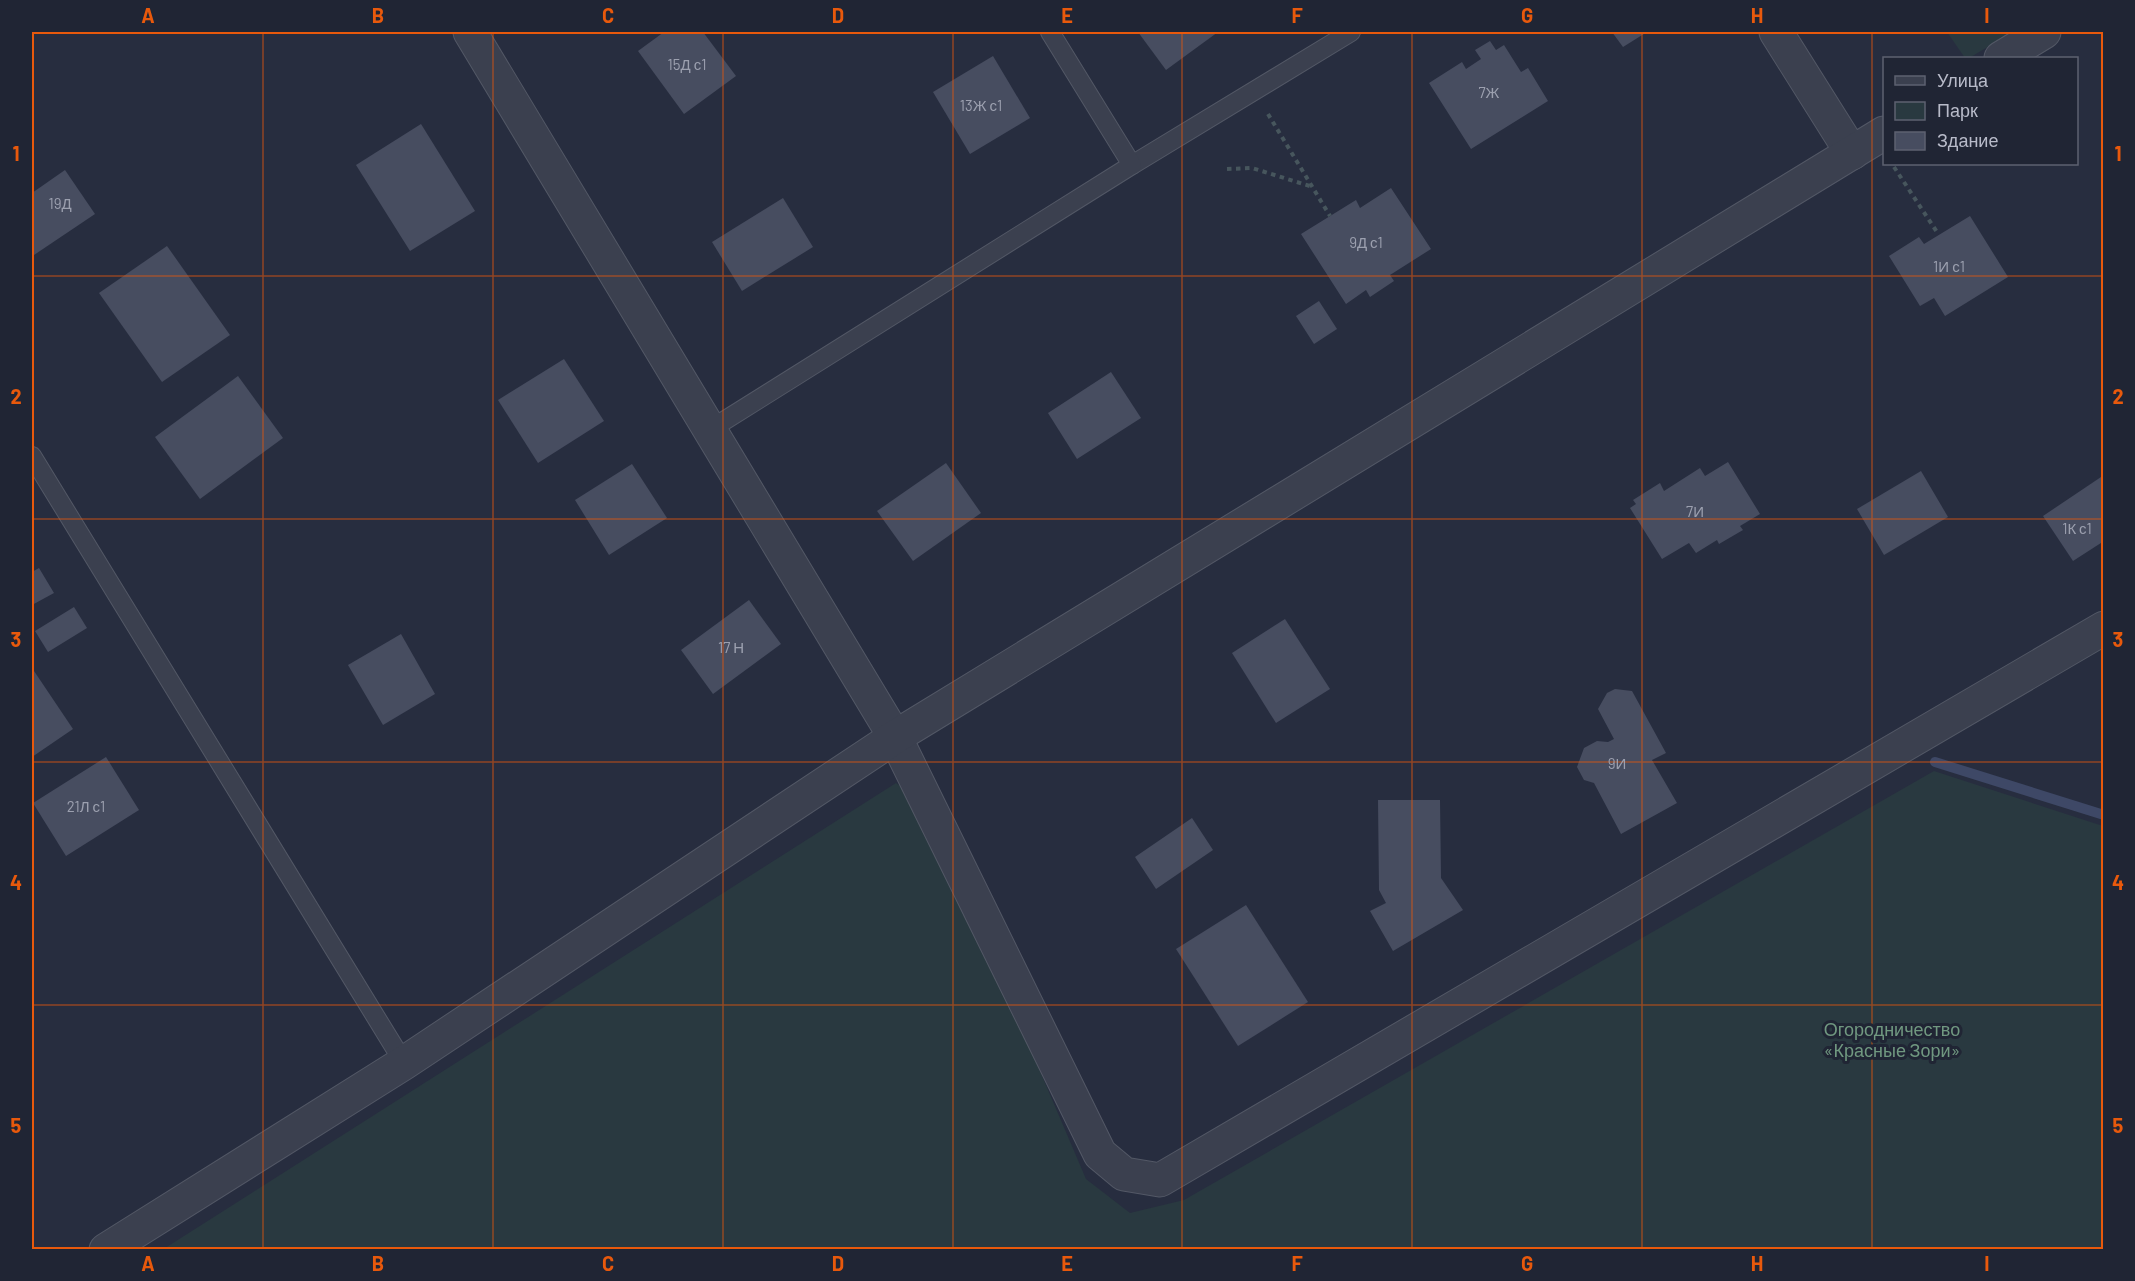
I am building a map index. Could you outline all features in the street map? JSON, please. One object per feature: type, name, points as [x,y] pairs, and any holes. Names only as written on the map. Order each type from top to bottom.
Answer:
[{"type":"street","points":[[470,32],[895,737],[1100,1154],[1124,1174],[1160,1180],[2103,628]]},
{"type":"street","points":[[1775,32],[1852,153]]},
{"type":"street","points":[[2003,57],[2044,32]]},
{"type":"street","points":[[106,1250],[404,1063],[895,737],[1883,134]]},
{"type":"lane","points":[[1050,32],[1132,165]]},
{"type":"lane","points":[[711,429],[1132,165],[1351,32]]},
{"type":"lane","points":[[32,456],[404,1063]]},
{"type":"path","points":[[1275,125],[1330,216]]},
{"type":"path","points":[[1893,165],[1937,232]]},
{"type":"path","points":[[1227,170],[1252,168],[1313,187]]},
{"type":"green space","points":[[1947,32],[2013,32],[1971,57],[1964,57]]},
{"type":"green space","name":"Огородничество «Красные Зори»","points":[[1934,771],[2103,826],[2103,1249],[162,1250],[896,783],[926,804],[1086,1179],[1130,1213],[1184,1200]]},
{"type":"building","points":[[664,32],[703,32],[736,76],[684,114],[638,51]]},
{"type":"building","points":[[1138,32],[1218,32],[1166,70]]},
{"type":"building","points":[[1612,32],[1647,32],[1623,47]]},
{"type":"building","points":[[1490,41],[1496,50],[1504,45],[1521,72],[1528,68],[1548,101],[1471,149],[1429,83],[1462,62],[1466,69],[1481,59],[1475,50]]},
{"type":"building","points":[[993,56],[1030,118],[970,154],[933,92]]},
{"type":"building","points":[[421,124],[475,211],[410,251],[356,165]]},
{"type":"building","points":[[65,170],[95,214],[34,255],[32,250],[32,193]]},
{"type":"building","points":[[1391,188],[1431,249],[1390,275],[1394,281],[1370,297],[1366,290],[1346,304],[1301,234],[1356,200],[1360,208]]},
{"type":"building","points":[[783,198],[813,247],[742,291],[712,242]]},
{"type":"building","points":[[1970,216],[2008,277],[1945,316],[1934,298],[1920,306],[1889,256],[1919,237],[1924,244]]},
{"type":"building","points":[[167,246],[230,335],[162,382],[99,293]]},
{"type":"building","points":[[1319,301],[1337,329],[1314,344],[1296,316]]},
{"type":"building","points":[[564,359],[604,421],[538,463],[498,400]]},
{"type":"building","points":[[1111,372],[1141,418],[1077,459],[1048,413]]},
{"type":"building","points":[[238,376],[283,438],[200,499],[155,437]]},
{"type":"building","points":[[1728,462],[1760,514],[1740,526],[1743,530],[1719,544],[1717,540],[1696,553],[1689,543],[1662,559],[1630,508],[1636,504],[1633,500],[1660,483],[1664,491],[1700,468],[1705,476]]},
{"type":"building","points":[[946,463],[981,513],[913,561],[877,511]]},
{"type":"building","points":[[632,464],[667,518],[609,555],[575,500]]},
{"type":"building","points":[[1921,471],[1948,517],[1884,555],[1857,509]]},
{"type":"building","points":[[2104,475],[2104,541],[2073,561],[2043,516]]},
{"type":"building","points":[[39,568],[54,593],[32,605],[32,572]]},
{"type":"building","points":[[749,600],[781,644],[713,694],[681,650]]},
{"type":"building","points":[[74,607],[87,628],[48,652],[35,631]]},
{"type":"building","points":[[1285,619],[1330,689],[1276,723],[1232,653]]},
{"type":"building","points":[[401,634],[435,694],[383,725],[348,665]]},
{"type":"building","points":[[32,668],[73,729],[32,757]]},
{"type":"building","points":[[1615,689],[1632,691],[1666,753],[1652,760],[1677,803],[1621,834],[1594,783],[1584,780],[1577,767],[1584,748],[1597,741],[1608,742],[1614,739],[1598,709],[1607,693]]},
{"type":"building","points":[[106,757],[139,810],[66,856],[33,803]]},
{"type":"building","points":[[1378,800],[1440,800],[1441,878],[1463,910],[1393,951],[1370,911],[1386,903],[1379,890]]},
{"type":"building","points":[[1192,818],[1213,850],[1156,889],[1135,857]]},
{"type":"building","points":[[1246,905],[1308,1002],[1238,1046],[1176,949]]},
{"type":"waterway","points":[[1935,762],[2104,815]]}]
